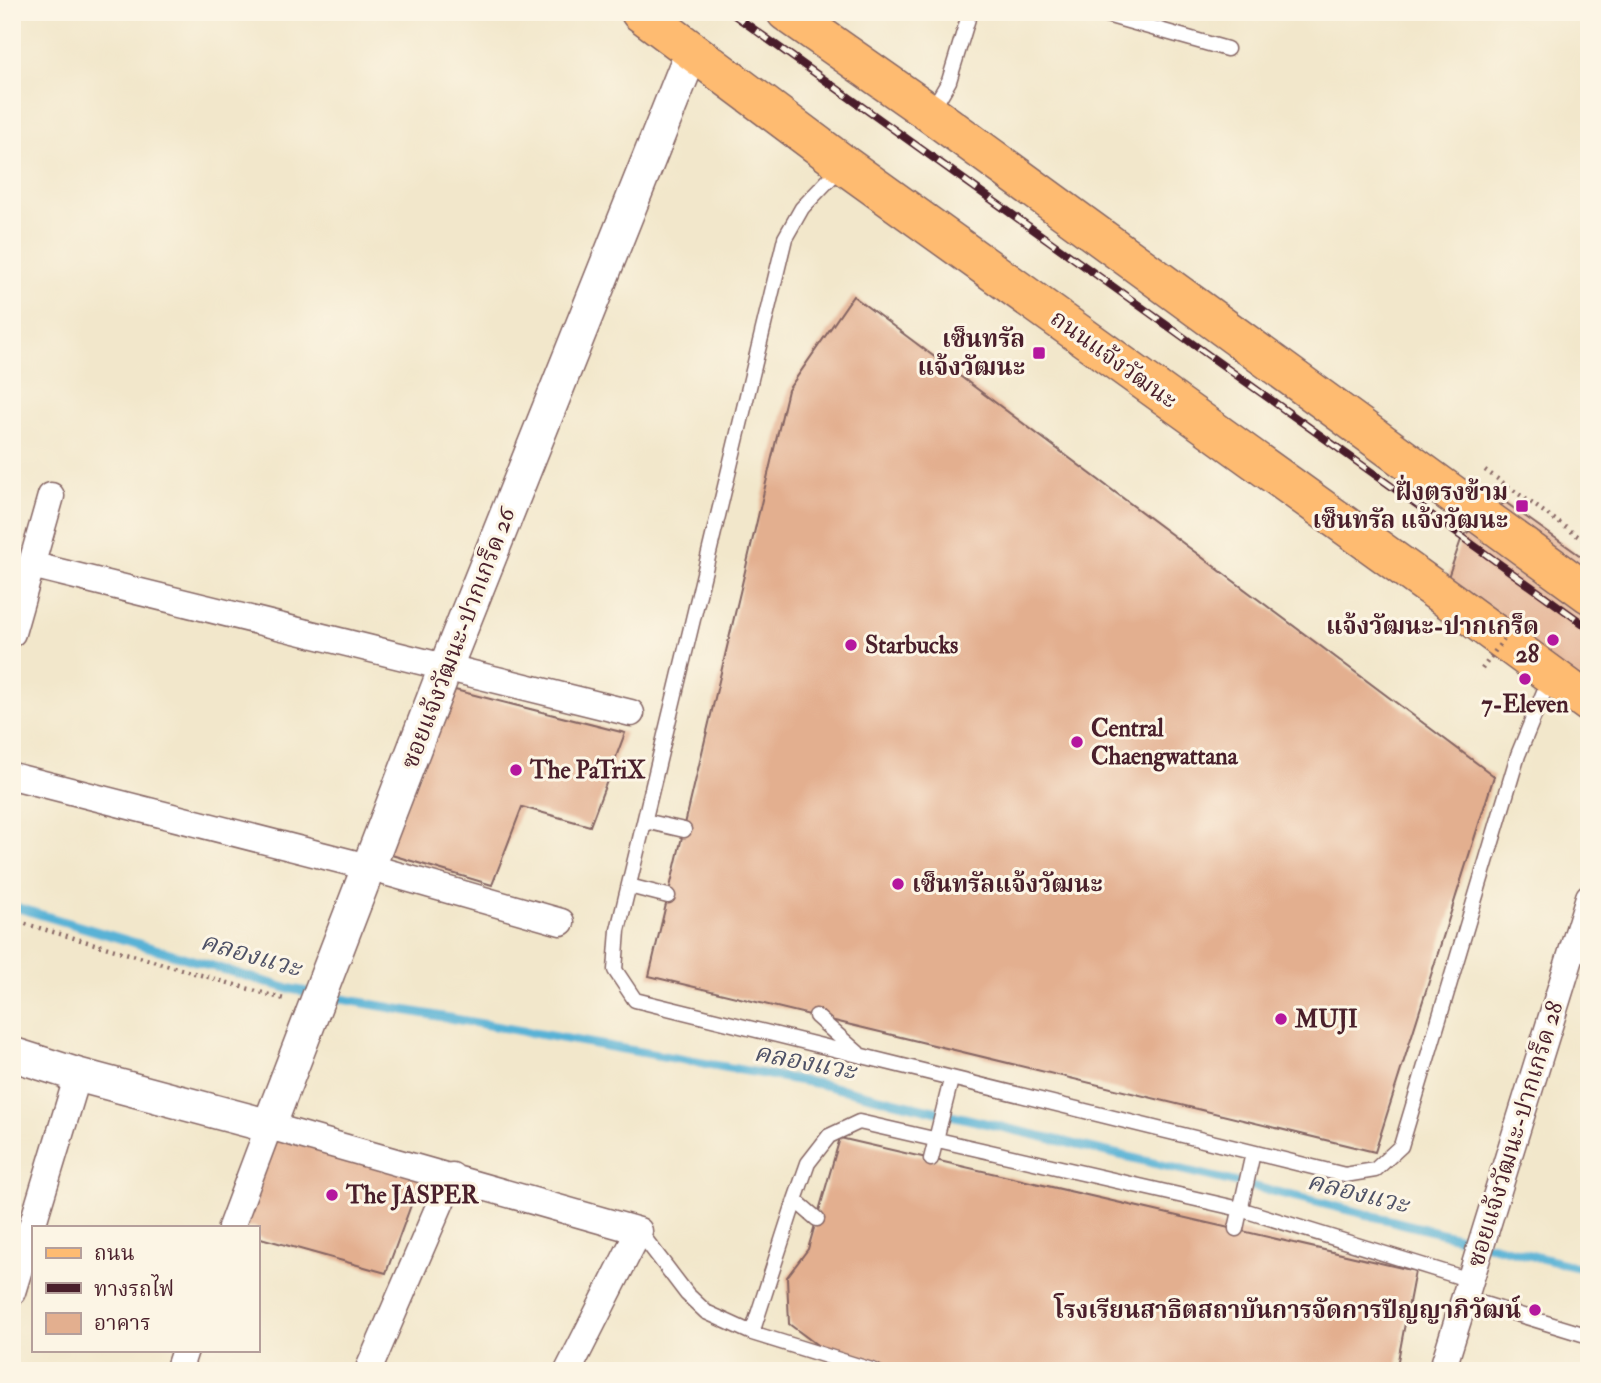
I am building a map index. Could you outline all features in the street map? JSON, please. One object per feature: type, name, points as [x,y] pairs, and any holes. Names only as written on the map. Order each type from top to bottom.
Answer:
[{"type":"main road","name":"ถนนแจ้งวัฒนะ","points":[[640,12],[843,164],[1589,703]]},
{"type":"main road","points":[[786,12],[930,113],[1589,594]]},
{"type":"street","name":"ซอยแจ้งวัฒนะ-ปากเกร็ด 26","points":[[231,1226],[446,666],[691,51]]},
{"type":"street","points":[[12,634],[51,496]]},
{"type":"street","points":[[31,565],[631,713]]},
{"type":"street","points":[[12,776],[368,867],[561,922]]},
{"type":"street","name":"ซอยแจ้งวัฒนะ-ปากเกร็ด 28","points":[[1442,1371],[1589,897]]},
{"type":"street","points":[[12,1054],[78,1075],[452,1176],[639,1231],[568,1371]]},
{"type":"street","points":[[32,1226],[78,1075]]},
{"type":"street","points":[[368,1371],[452,1176]]},
{"type":"street","points":[[12,1293],[32,1227]]},
{"type":"street","points":[[178,1371],[185,1352]]},
{"type":"lane","points":[[930,113],[947,85],[970,12]]},
{"type":"lane","points":[[1096,12],[1227,50]]},
{"type":"lane","points":[[843,164],[802,208],[785,238],[618,930],[615,970],[635,1000],[1345,1175],[1375,1170],[1401,1146],[1518,755],[1551,675]]},
{"type":"lane","points":[[645,821],[684,830]]},
{"type":"lane","points":[[629,886],[668,896]]},
{"type":"lane","points":[[816,1016],[862,1056]]},
{"type":"lane","points":[[932,1159],[951,1080]]},
{"type":"lane","points":[[752,1333],[808,1163],[829,1136],[859,1122],[937,1132],[1241,1204],[1471,1278],[1589,1336]]},
{"type":"lane","points":[[1236,1229],[1253,1153]]},
{"type":"lane","points":[[795,1200],[817,1219]]},
{"type":"lane","points":[[639,1231],[687,1294],[706,1312],[752,1333],[875,1371]]},
{"type":"path","points":[[1485,470],[1589,544]]},
{"type":"path","points":[[1482,669],[1516,622]]},
{"type":"path","points":[[12,920],[319,994]]},
{"type":"building","name":"Central Chaengwattana","points":[[853,296],[1494,776],[1375,1152],[649,976],[788,390]]},
{"type":"building","name":"แจ้งวัฒนะ-ปากเกร็ด 28","points":[[1505,502],[1589,562],[1589,694],[1445,586],[1462,537]]},
{"type":"building","name":"The PaTriX","points":[[455,690],[625,733],[590,826],[522,807],[492,885],[385,853]]},
{"type":"building","name":"The JASPER","points":[[272,1135],[421,1178],[386,1273],[259,1238],[259,1226],[237,1226]]},
{"type":"building","points":[[840,1138],[1415,1271],[1396,1371],[897,1371],[824,1350],[789,1324],[787,1277],[808,1249]]},
{"type":"waterway","name":"คลองแวะ","points":[[12,906],[286,988],[312,993]]},
{"type":"waterway","name":"คลองแวะ","points":[[325,996],[820,1084],[1297,1197],[1589,1270]]},
{"type":"railway","points":[[730,12],[1589,628]]},
{"type":"place","name":"เซ็นทรัล แจ้งวัฒนะ","points":[[1039,353]]},
{"type":"place","name":"ฝั่งตรงข้าม เซ็นทรัล แจ้งวัฒนะ","points":[[1522,506]]},
{"type":"place","name":"แจ้งวัฒนะ-ปากเกร็ด 28","points":[[1553,640]]},
{"type":"place","name":"Starbucks","points":[[851,645]]},
{"type":"place","name":"7-Eleven","points":[[1525,679]]},
{"type":"place","name":"Central Chaengwattana","points":[[1077,742]]},
{"type":"place","name":"The PaTriX","points":[[516,770]]},
{"type":"place","name":"เซ็นทรัลแจ้งวัฒนะ","points":[[898,884]]},
{"type":"place","name":"MUJI","points":[[1281,1019]]},
{"type":"place","name":"The JASPER","points":[[332,1195]]},
{"type":"place","name":"โรงเรียนสาธิตสถาบันการจัดการปัญญาภิวัฒน์","points":[[1535,1310]]}]
